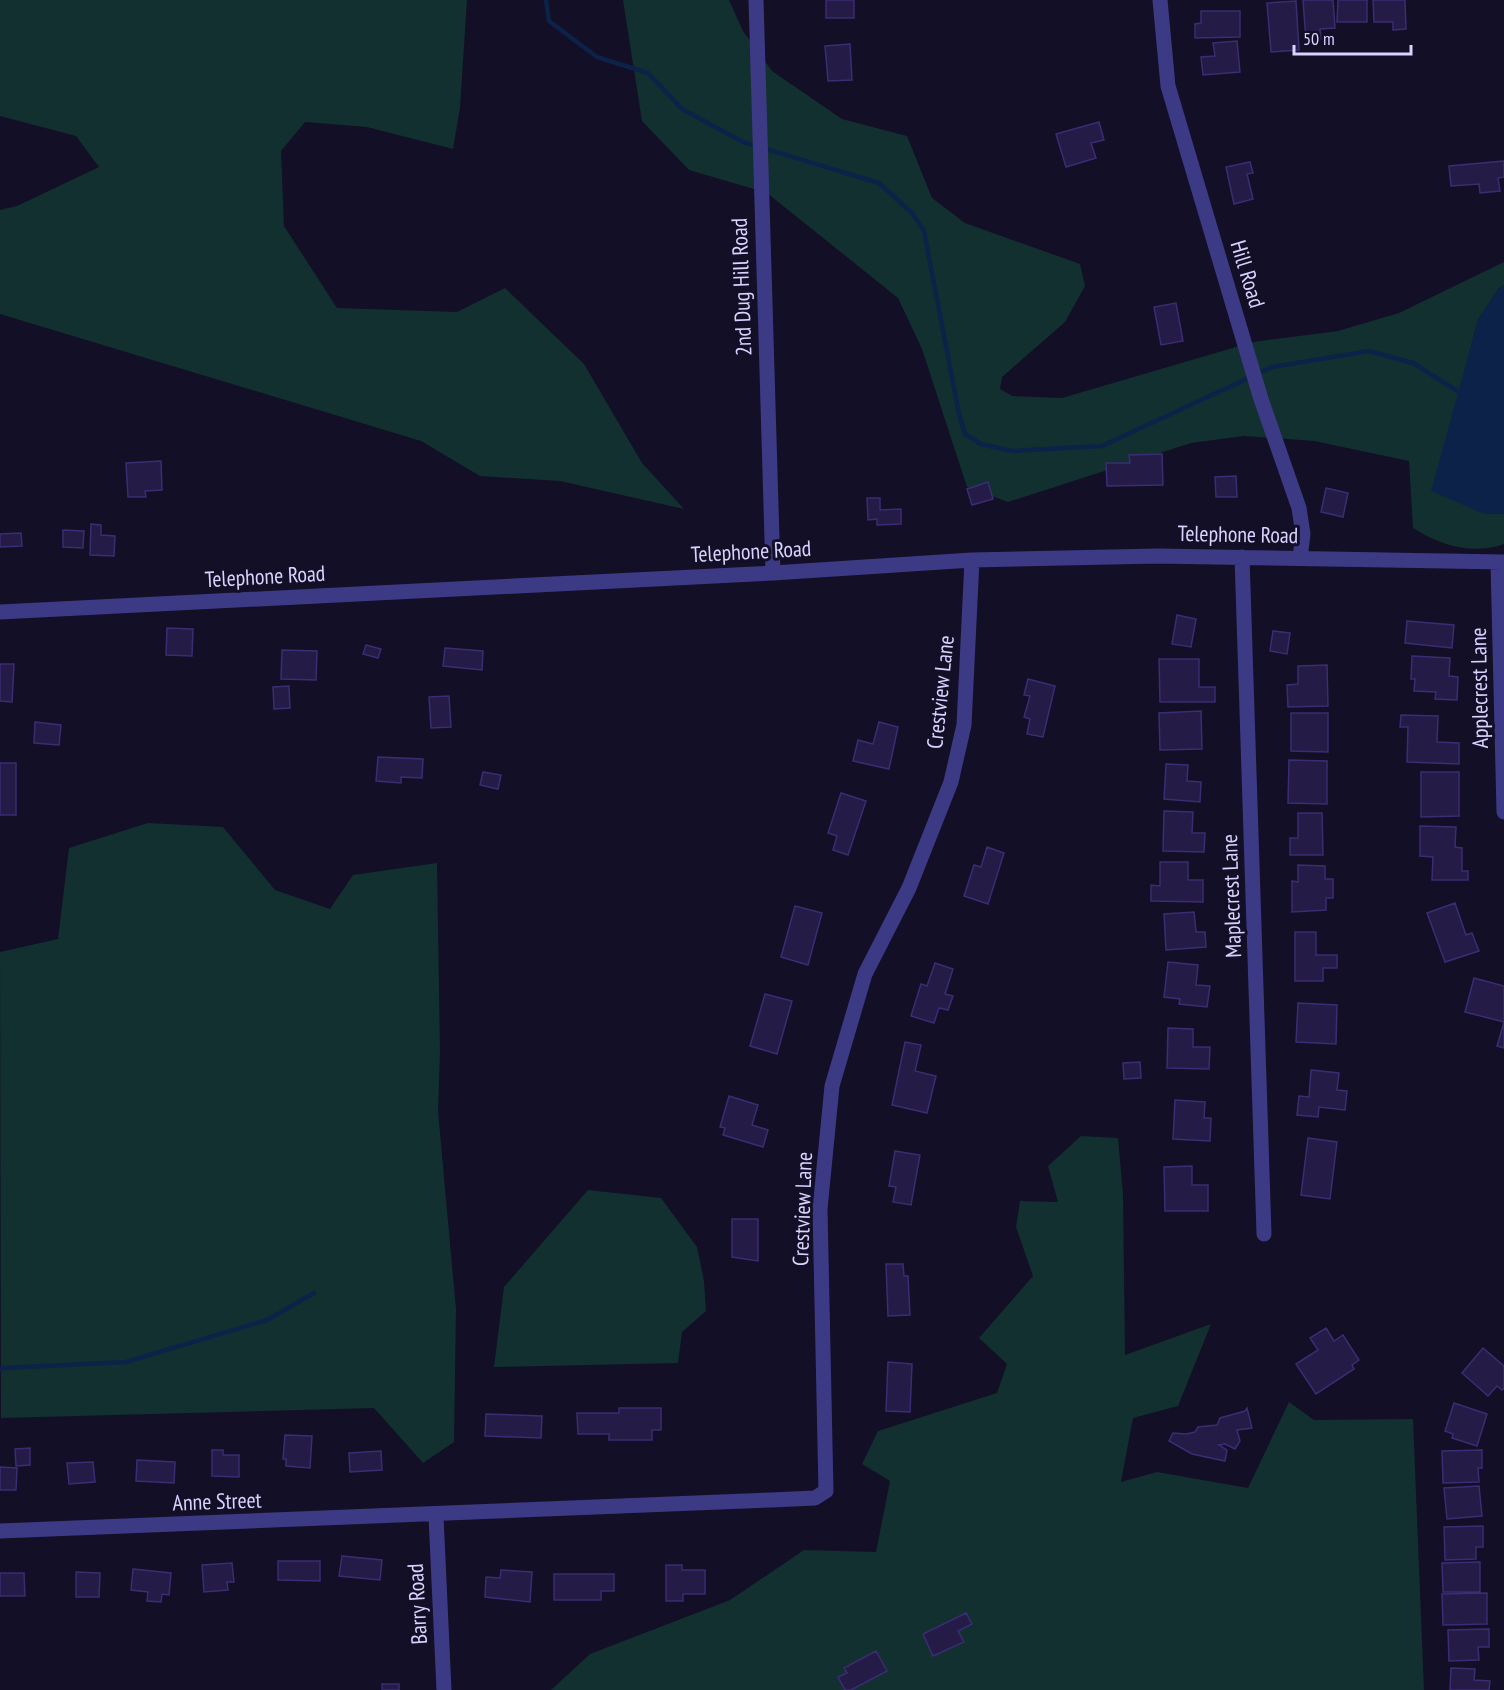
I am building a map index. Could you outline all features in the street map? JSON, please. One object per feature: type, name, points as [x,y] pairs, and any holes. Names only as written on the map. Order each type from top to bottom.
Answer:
[{"type":"street","name":"2nd Dug Hill Road","points":[[756,0],[772,573]]},
{"type":"street","name":"Hill Road","points":[[1160,0],[1168,86],[1261,399],[1299,508],[1303,534],[1300,558]]},
{"type":"street","name":"Telephone Road","points":[[0,612],[772,573],[972,560],[1242,556],[1501,562]]},
{"type":"street","name":"Maplecrest Lane","points":[[1242,556],[1264,1234]]},
{"type":"street","name":"Crestview Lane","points":[[435,1516],[815,1498],[826,1491],[820,1209],[832,1086],[865,974],[909,888],[951,782],[964,725],[972,560]]},
{"type":"street","name":"Applecrest Lane","points":[[1501,562],[1504,812]]},
{"type":"street","name":"Anne Street","points":[[0,1531],[435,1516]]},
{"type":"street","name":"Barry Road","points":[[435,1516],[444,1690]]},
{"type":"green space","points":[[0,0],[467,0],[460,108],[453,149],[367,127],[305,122],[281,151],[284,226],[337,308],[457,312],[505,288],[584,364],[642,463],[684,509],[560,481],[480,476],[421,441],[0,314],[0,210],[17,206],[99,167],[76,136],[0,116]]},
{"type":"green space","points":[[623,0],[729,0],[743,31],[772,71],[842,119],[907,136],[932,198],[965,223],[1080,264],[1085,286],[1065,322],[1002,377],[1000,389],[1012,396],[1062,398],[1253,342],[1338,331],[1399,313],[1504,262],[1504,285],[1499,288],[1478,320],[1459,392],[1482,513],[1504,514],[1504,544],[1469,549],[1435,540],[1413,528],[1409,461],[1314,441],[1244,436],[1191,443],[1008,502],[967,487],[922,349],[898,298],[767,193],[689,170],[642,121]]},
{"type":"green space","points":[[148,823],[223,827],[275,890],[330,909],[353,875],[437,863],[440,1052],[438,1111],[456,1309],[454,1442],[423,1463],[374,1408],[1,1418],[0,952],[58,939],[69,848]]},
{"type":"green space","points":[[1081,1136],[1118,1138],[1123,1194],[1125,1355],[1211,1324],[1178,1406],[1133,1418],[1121,1482],[1157,1472],[1248,1488],[1289,1402],[1314,1420],[1413,1419],[1424,1690],[551,1690],[590,1654],[730,1600],[804,1550],[876,1552],[890,1481],[862,1464],[878,1431],[997,1393],[1007,1364],[979,1338],[1033,1276],[1016,1227],[1020,1201],[1058,1202],[1048,1166]]},
{"type":"green space","points":[[588,1190],[661,1198],[697,1247],[704,1281],[706,1311],[682,1332],[678,1363],[494,1367],[504,1287]]},
{"type":"water","points":[[1504,285],[1504,514],[1482,513],[1431,491],[1478,320],[1499,288]]},
{"type":"building","points":[[826,0],[854,0],[854,18],[826,18]]},
{"type":"building","points":[[1303,0],[1333,0],[1335,28],[1320,29],[1321,39],[1306,41]]},
{"type":"building","points":[[1338,0],[1367,0],[1367,22],[1337,22]]},
{"type":"building","points":[[1373,0],[1405,0],[1406,29],[1393,30],[1393,22],[1374,22]]},
{"type":"building","points":[[1296,1],[1299,50],[1271,52],[1267,3]]},
{"type":"building","points":[[1201,11],[1240,11],[1240,37],[1195,38],[1195,24],[1201,23]]},
{"type":"building","points":[[1237,41],[1240,72],[1203,75],[1201,57],[1215,56],[1213,43]]},
{"type":"building","points":[[850,44],[852,80],[828,81],[825,46]]},
{"type":"building","points":[[1099,122],[1104,140],[1091,143],[1096,158],[1066,167],[1056,134]]},
{"type":"building","points":[[1504,161],[1504,177],[1498,178],[1500,191],[1480,193],[1479,184],[1451,186],[1449,166]]},
{"type":"building","points":[[1250,162],[1253,173],[1247,174],[1253,199],[1234,204],[1226,167]]},
{"type":"building","points":[[1176,303],[1183,341],[1161,345],[1154,307]]},
{"type":"building","points":[[1162,454],[1163,485],[1107,486],[1106,463],[1130,463],[1129,455]]},
{"type":"building","points":[[161,461],[162,490],[145,491],[146,497],[128,497],[126,463]]},
{"type":"building","points":[[1236,476],[1237,497],[1216,497],[1215,477]]},
{"type":"building","points":[[988,482],[993,499],[972,505],[967,489]]},
{"type":"building","points":[[1326,488],[1348,493],[1343,517],[1321,512]]},
{"type":"building","points":[[867,498],[880,498],[880,510],[901,509],[901,524],[877,525],[877,519],[868,520]]},
{"type":"building","points":[[91,524],[101,525],[101,535],[115,536],[114,556],[90,555]]},
{"type":"building","points":[[63,530],[84,531],[83,548],[63,547]]},
{"type":"building","points":[[21,533],[22,546],[0,547],[0,534]]},
{"type":"building","points":[[1177,615],[1196,619],[1191,647],[1172,644]]},
{"type":"building","points":[[1407,621],[1454,625],[1452,648],[1405,643]]},
{"type":"building","points":[[167,628],[193,629],[192,656],[166,655]]},
{"type":"building","points":[[1273,631],[1290,633],[1287,654],[1270,651]]},
{"type":"building","points":[[366,645],[381,649],[378,658],[363,654]]},
{"type":"building","points":[[445,648],[483,651],[482,670],[443,666]]},
{"type":"building","points":[[282,650],[317,651],[316,680],[281,679]]},
{"type":"building","points":[[1412,656],[1450,658],[1449,676],[1458,677],[1457,700],[1435,699],[1436,692],[1414,691],[1415,679],[1411,679]]},
{"type":"building","points":[[1159,659],[1199,659],[1199,687],[1215,687],[1215,702],[1160,702]]},
{"type":"building","points":[[0,664],[14,664],[12,702],[0,701]]},
{"type":"building","points":[[1327,665],[1328,706],[1288,707],[1287,685],[1298,684],[1298,666]]},
{"type":"building","points":[[1028,679],[1055,686],[1043,737],[1027,734],[1030,719],[1024,717],[1030,696],[1024,695]]},
{"type":"building","points":[[289,686],[290,708],[274,709],[273,687]]},
{"type":"building","points":[[449,696],[451,727],[431,728],[429,697]]},
{"type":"building","points":[[1201,711],[1202,749],[1160,750],[1159,713]]},
{"type":"building","points":[[1291,713],[1328,713],[1328,752],[1291,751]]},
{"type":"building","points":[[1401,715],[1438,716],[1437,742],[1459,743],[1459,764],[1407,762],[1408,727],[1400,727]]},
{"type":"building","points":[[35,722],[61,725],[59,745],[34,743]]},
{"type":"building","points":[[879,722],[898,727],[889,769],[853,761],[858,740],[873,744]]},
{"type":"building","points":[[378,757],[423,759],[422,778],[401,777],[401,783],[376,781]]},
{"type":"building","points":[[1289,760],[1327,761],[1327,804],[1288,803]]},
{"type":"building","points":[[0,763],[16,763],[16,815],[0,815]]},
{"type":"building","points":[[1166,764],[1188,765],[1187,781],[1201,782],[1200,802],[1164,799]]},
{"type":"building","points":[[483,772],[501,775],[498,789],[480,785]]},
{"type":"building","points":[[1421,772],[1459,772],[1459,816],[1421,817]]},
{"type":"building","points":[[841,793],[866,801],[848,855],[833,850],[837,836],[828,833]]},
{"type":"building","points":[[1164,811],[1193,812],[1192,833],[1205,833],[1204,852],[1163,851]]},
{"type":"building","points":[[1298,813],[1322,813],[1323,855],[1290,855],[1290,838],[1298,838]]},
{"type":"building","points":[[1420,826],[1456,827],[1455,847],[1462,848],[1462,871],[1468,871],[1468,880],[1432,880],[1433,857],[1420,856]]},
{"type":"building","points":[[987,847],[1004,853],[988,904],[964,896],[974,865],[981,867]]},
{"type":"building","points":[[1160,862],[1188,862],[1188,880],[1203,880],[1203,902],[1151,901],[1151,885],[1160,886]]},
{"type":"building","points":[[1298,865],[1325,866],[1325,879],[1333,879],[1333,898],[1326,898],[1326,910],[1292,912],[1292,881],[1298,882]]},
{"type":"building","points":[[1455,903],[1466,935],[1472,933],[1479,951],[1445,962],[1427,913]]},
{"type":"building","points":[[795,906],[822,913],[808,965],[781,957]]},
{"type":"building","points":[[1194,912],[1196,932],[1205,932],[1206,947],[1166,950],[1164,914]]},
{"type":"building","points":[[1295,932],[1316,932],[1316,955],[1337,955],[1337,968],[1323,968],[1323,981],[1295,981]]},
{"type":"building","points":[[1168,962],[1198,965],[1196,985],[1210,986],[1207,1007],[1179,1004],[1180,999],[1164,997]]},
{"type":"building","points":[[935,963],[953,969],[945,994],[953,996],[948,1010],[939,1008],[934,1023],[911,1016],[921,984],[927,986]]},
{"type":"building","points":[[1474,978],[1504,986],[1504,1022],[1465,1012]]},
{"type":"building","points":[[765,994],[792,1001],[777,1054],[750,1046]]},
{"type":"building","points":[[1298,1003],[1337,1005],[1336,1044],[1296,1042]]},
{"type":"building","points":[[1504,1022],[1504,1048],[1497,1046]]},
{"type":"building","points":[[1168,1028],[1193,1029],[1193,1047],[1210,1047],[1209,1069],[1167,1068]]},
{"type":"building","points":[[905,1042],[921,1045],[915,1071],[936,1076],[927,1113],[892,1105]]},
{"type":"building","points":[[1140,1062],[1141,1078],[1124,1079],[1123,1063]]},
{"type":"building","points":[[1311,1070],[1339,1073],[1337,1090],[1347,1091],[1345,1110],[1319,1107],[1318,1117],[1297,1115],[1299,1096],[1309,1097]]},
{"type":"building","points":[[729,1096],[758,1105],[752,1125],[768,1130],[763,1147],[723,1135],[725,1128],[720,1127]]},
{"type":"building","points":[[1175,1100],[1205,1102],[1204,1118],[1211,1118],[1210,1141],[1173,1139]]},
{"type":"building","points":[[1308,1138],[1337,1142],[1330,1199],[1301,1195]]},
{"type":"building","points":[[895,1151],[920,1155],[911,1205],[893,1202],[896,1187],[889,1186]]},
{"type":"building","points":[[1192,1166],[1192,1185],[1208,1185],[1208,1211],[1165,1211],[1164,1167]]},
{"type":"building","points":[[732,1219],[758,1219],[758,1261],[732,1257]]},
{"type":"building","points":[[886,1264],[903,1264],[904,1276],[908,1276],[910,1315],[888,1316]]},
{"type":"building","points":[[1326,1328],[1334,1341],[1343,1335],[1359,1360],[1352,1365],[1354,1369],[1316,1394],[1296,1364],[1318,1350],[1310,1338]]},
{"type":"building","points":[[1483,1348],[1504,1366],[1504,1388],[1502,1390],[1497,1386],[1488,1396],[1462,1373]]},
{"type":"building","points":[[888,1362],[912,1364],[910,1412],[886,1411]]},
{"type":"building","points":[[1454,1403],[1487,1414],[1477,1446],[1452,1438],[1453,1434],[1445,1431]]},
{"type":"building","points":[[619,1408],[661,1408],[661,1430],[652,1430],[652,1440],[609,1440],[609,1434],[578,1434],[577,1413],[619,1413]]},
{"type":"building","points":[[1247,1408],[1252,1428],[1237,1430],[1240,1441],[1235,1449],[1225,1444],[1219,1445],[1227,1450],[1225,1461],[1192,1454],[1169,1441],[1173,1433],[1186,1434],[1195,1432],[1198,1427],[1217,1425],[1220,1418],[1245,1411]]},
{"type":"building","points":[[486,1414],[542,1416],[541,1438],[485,1436]]},
{"type":"building","points":[[285,1435],[312,1436],[310,1468],[286,1466],[286,1459],[283,1459]]},
{"type":"building","points":[[30,1448],[30,1465],[16,1466],[15,1449]]},
{"type":"building","points":[[212,1450],[223,1450],[223,1455],[239,1455],[239,1477],[212,1476]]},
{"type":"building","points":[[1482,1450],[1482,1468],[1478,1468],[1479,1482],[1443,1483],[1442,1451]]},
{"type":"building","points":[[381,1451],[382,1470],[350,1472],[349,1453]]},
{"type":"building","points":[[137,1460],[175,1462],[174,1483],[136,1481]]},
{"type":"building","points":[[93,1462],[95,1482],[69,1484],[67,1463]]},
{"type":"building","points":[[0,1467],[17,1468],[16,1490],[0,1490]]},
{"type":"building","points":[[1479,1486],[1482,1516],[1447,1519],[1444,1488]]},
{"type":"building","points":[[1483,1526],[1483,1547],[1476,1547],[1476,1559],[1445,1560],[1444,1527]]},
{"type":"building","points":[[342,1556],[382,1560],[380,1580],[339,1576]]},
{"type":"building","points":[[278,1561],[320,1561],[320,1581],[278,1580]]},
{"type":"building","points":[[1480,1562],[1480,1592],[1443,1592],[1442,1563]]},
{"type":"building","points":[[232,1563],[234,1582],[227,1582],[228,1590],[204,1592],[202,1565]]},
{"type":"building","points":[[666,1565],[682,1565],[682,1570],[705,1570],[705,1594],[683,1594],[683,1601],[666,1601]]},
{"type":"building","points":[[133,1569],[171,1573],[169,1595],[162,1594],[161,1602],[147,1601],[148,1592],[131,1590]]},
{"type":"building","points":[[501,1570],[532,1572],[530,1602],[485,1597],[486,1577],[500,1578]]},
{"type":"building","points":[[76,1572],[100,1573],[99,1597],[76,1597]]},
{"type":"building","points":[[0,1573],[24,1573],[25,1596],[0,1596]]},
{"type":"building","points":[[554,1574],[614,1574],[614,1591],[601,1591],[601,1600],[554,1600]]},
{"type":"building","points":[[1487,1593],[1487,1624],[1443,1625],[1442,1594]]},
{"type":"building","points":[[966,1613],[972,1624],[958,1631],[964,1642],[933,1656],[923,1634]]},
{"type":"building","points":[[1489,1629],[1489,1647],[1478,1647],[1479,1660],[1449,1661],[1448,1630]]},
{"type":"building","points":[[876,1651],[887,1671],[851,1690],[845,1690],[838,1677],[847,1673],[844,1668]]},
{"type":"building","points":[[1451,1668],[1475,1669],[1474,1680],[1490,1681],[1489,1690],[1450,1690]]},
{"type":"building","points":[[382,1684],[399,1684],[399,1690],[382,1690]]},
{"type":"waterway","points":[[546,0],[549,21],[597,57],[648,73],[682,109],[743,142],[879,183],[912,213],[924,231],[959,414],[965,434],[981,444],[1012,451],[1102,446],[1272,367],[1369,351],[1413,363],[1459,392]]},
{"type":"waterway","points":[[0,1370],[3,1368],[126,1362],[267,1320],[314,1293]]}]
